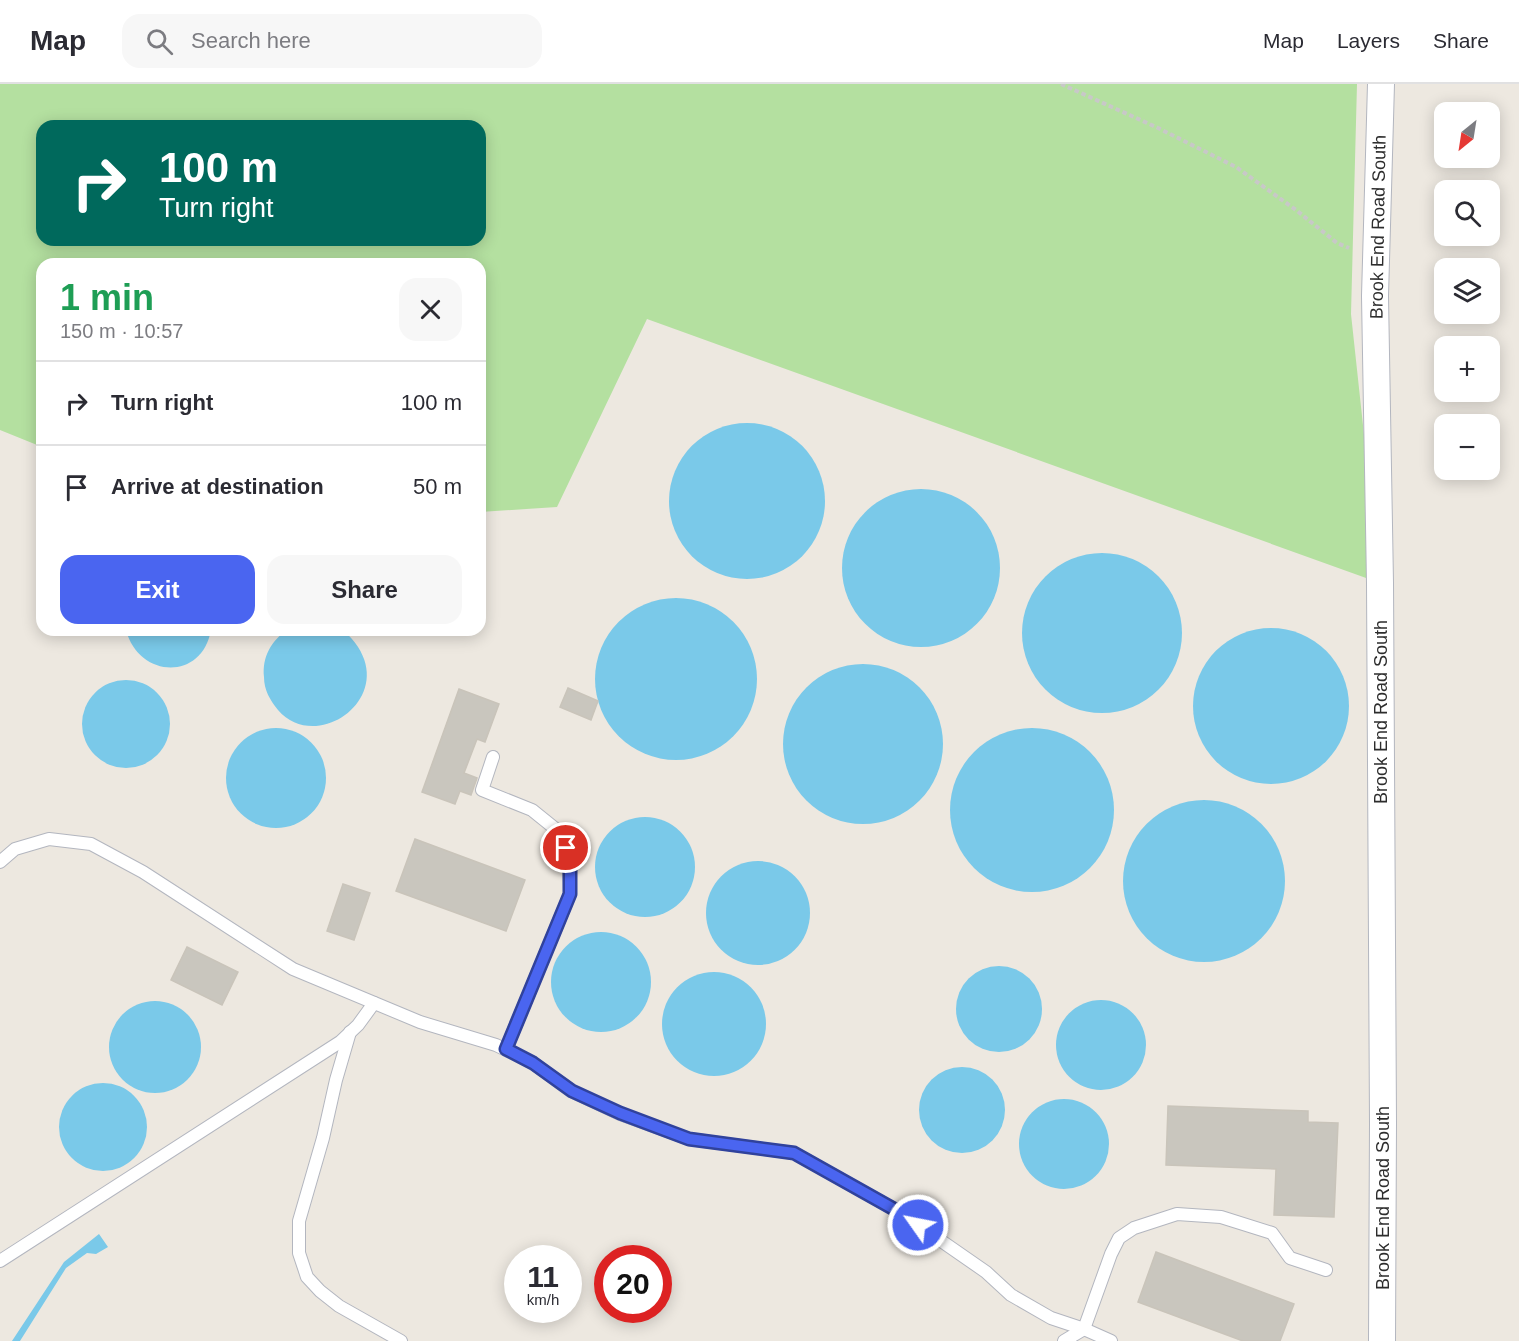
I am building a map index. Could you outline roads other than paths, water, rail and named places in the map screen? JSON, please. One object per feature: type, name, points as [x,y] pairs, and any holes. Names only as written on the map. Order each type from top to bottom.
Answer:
[{"type":"street","name":"Brook End Road South","points":[[1381,84],[1376,259],[1383,1111],[1382,1341]]},
{"type":"lane","points":[[493,757],[482,790],[532,810],[563,835],[570,860],[570,894],[506,1049]]},
{"type":"lane","points":[[0,862],[15,849],[49,839],[91,844],[143,872],[293,969],[420,1022],[506,1049],[533,1063],[572,1091],[620,1113],[689,1139],[794,1153],[901,1213],[986,1272],[1011,1295],[1051,1318],[1111,1341]]},
{"type":"lane","points":[[0,1262],[340,1042],[358,1025],[374,1003]]},
{"type":"lane","points":[[350,1032],[299,1221],[299,1253],[307,1277],[320,1291],[339,1306],[401,1341]]},
{"type":"lane","points":[[1064,1341],[1084,1329],[1119,1238],[1134,1228],[1177,1214],[1221,1217],[1272,1233],[1290,1258],[1326,1270]]},
{"type":"water","points":[[747,423],[762,424],[777,429],[791,436],[802,446],[812,457],[819,471],[824,486],[824,516],[819,531],[812,545],[802,556],[791,566],[777,573],[762,578],[747,579],[732,578],[717,573],[703,566],[692,556],[682,545],[675,531],[670,516],[669,501],[670,486],[675,471],[682,457],[692,446],[703,436],[717,429],[732,424]]},
{"type":"water","points":[[921,489],[951,495],[977,512],[994,538],[1000,568],[994,598],[977,624],[951,641],[921,647],[891,641],[865,624],[848,598],[842,568],[848,538],[865,512],[891,495]]},
{"type":"water","points":[[1102,553],[1118,554],[1133,559],[1147,566],[1159,576],[1169,588],[1176,602],[1181,617],[1181,649],[1176,664],[1169,678],[1159,690],[1147,700],[1133,707],[1118,712],[1102,713],[1086,712],[1071,707],[1057,700],[1045,690],[1035,678],[1028,664],[1023,649],[1022,633],[1023,617],[1028,602],[1035,588],[1045,576],[1057,566],[1071,559],[1086,554]]},
{"type":"water","points":[[676,598],[707,604],[733,622],[751,648],[757,679],[751,710],[733,736],[707,754],[676,760],[645,754],[619,736],[601,710],[595,679],[601,648],[619,622],[645,604]]},
{"type":"water","points":[[1271,628],[1301,634],[1326,651],[1343,676],[1349,706],[1343,736],[1326,761],[1301,778],[1271,784],[1241,778],[1216,761],[1199,736],[1193,706],[1199,676],[1216,651],[1241,634]]},
{"type":"water","points":[[129,636],[209,636],[205,647],[196,658],[184,665],[170,668],[156,665],[144,658],[133,646]]},
{"type":"water","points":[[280,636],[348,636],[361,652],[367,674],[363,694],[351,710],[334,721],[315,726],[295,723],[278,710],[268,695],[264,677],[266,656]]},
{"type":"water","points":[[863,664],[893,671],[907,678],[919,688],[929,700],[936,714],[943,744],[936,774],[929,788],[919,800],[907,810],[893,817],[863,824],[833,817],[819,810],[807,800],[797,788],[790,774],[783,744],[790,714],[797,700],[807,688],[819,678],[833,671]]},
{"type":"water","points":[[126,680],[143,684],[157,693],[166,707],[170,724],[166,741],[157,755],[143,764],[126,768],[109,764],[95,755],[86,741],[82,724],[86,707],[95,693],[109,684]]},
{"type":"water","points":[[276,728],[295,732],[312,742],[322,759],[326,778],[322,797],[312,814],[295,824],[276,828],[257,824],[240,814],[230,797],[226,778],[230,759],[240,742],[257,732]]},
{"type":"water","points":[[1032,728],[1063,735],[1090,752],[1107,779],[1114,810],[1107,841],[1090,868],[1063,885],[1032,892],[1001,885],[974,868],[957,841],[950,810],[957,779],[974,752],[1001,735]]},
{"type":"water","points":[[1204,800],[1235,806],[1261,824],[1279,850],[1285,881],[1279,912],[1261,938],[1235,956],[1204,962],[1173,956],[1147,938],[1129,912],[1123,881],[1129,850],[1147,824],[1173,806]]},
{"type":"water","points":[[645,817],[673,825],[687,839],[695,867],[687,895],[673,909],[645,917],[617,909],[603,895],[595,867],[603,839],[617,825]]},
{"type":"water","points":[[758,861],[778,865],[795,876],[806,893],[810,913],[806,933],[795,950],[778,961],[758,965],[738,961],[721,950],[710,933],[706,913],[710,893],[721,876],[738,865]]},
{"type":"water","points":[[601,932],[620,936],[636,947],[647,963],[651,982],[647,1001],[636,1017],[620,1028],[601,1032],[582,1028],[566,1017],[555,1001],[551,982],[555,963],[566,947],[582,936]]},
{"type":"water","points":[[999,966],[1015,970],[1029,979],[1038,993],[1042,1009],[1038,1025],[1029,1039],[1015,1048],[999,1052],[983,1048],[969,1039],[960,1025],[956,1009],[960,993],[969,979],[983,970]]},
{"type":"water","points":[[714,972],[734,976],[751,987],[762,1004],[766,1024],[762,1044],[751,1061],[734,1072],[714,1076],[694,1072],[677,1061],[666,1044],[662,1024],[666,1004],[677,987],[694,976]]},
{"type":"water","points":[[1092,1000],[1110,1000],[1126,1007],[1139,1020],[1146,1036],[1146,1054],[1139,1070],[1126,1083],[1110,1090],[1092,1090],[1076,1083],[1063,1070],[1056,1054],[1056,1036],[1063,1020],[1076,1007]]},
{"type":"water","points":[[155,1001],[172,1005],[187,1015],[197,1030],[201,1047],[197,1064],[187,1079],[172,1089],[155,1093],[138,1089],[123,1079],[113,1064],[109,1047],[113,1030],[123,1015],[138,1005]]},
{"type":"water","points":[[962,1067],[986,1074],[998,1086],[1005,1110],[998,1134],[986,1146],[962,1153],[938,1146],[926,1134],[919,1110],[926,1086],[938,1074]]},
{"type":"water","points":[[103,1083],[120,1087],[134,1096],[143,1110],[147,1127],[143,1144],[134,1158],[120,1167],[103,1171],[86,1167],[72,1158],[63,1144],[59,1127],[63,1110],[72,1096],[86,1087]]},
{"type":"water","points":[[1064,1099],[1081,1103],[1096,1112],[1105,1127],[1109,1144],[1105,1161],[1096,1176],[1081,1185],[1064,1189],[1047,1185],[1032,1176],[1023,1161],[1019,1144],[1023,1127],[1032,1112],[1047,1103]]},
{"type":"water","points":[[99,1234],[108,1247],[96,1254],[87,1253],[66,1268],[20,1341],[12,1341],[64,1262]]}]
